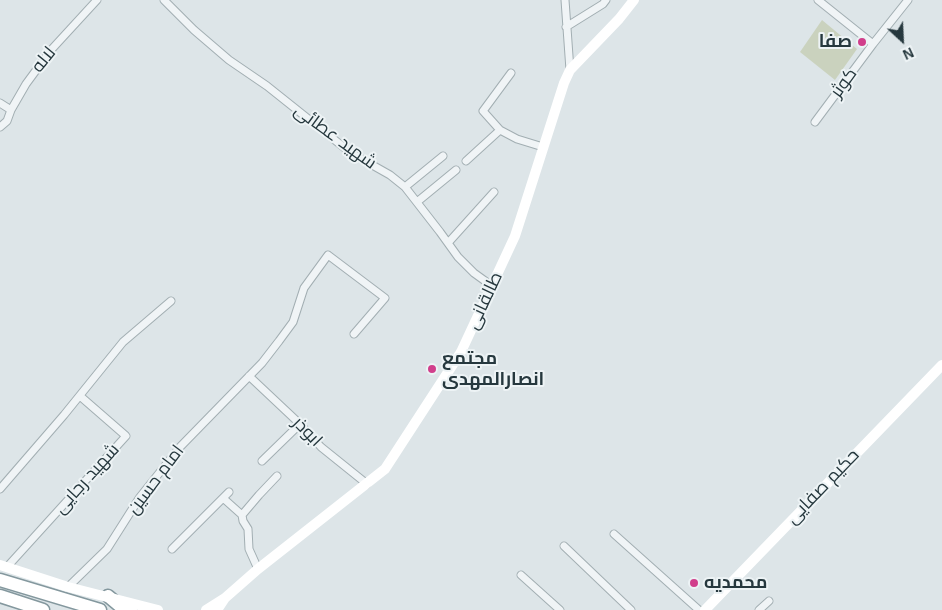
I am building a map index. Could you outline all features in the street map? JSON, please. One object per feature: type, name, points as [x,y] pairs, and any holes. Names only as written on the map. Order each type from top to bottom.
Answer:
[{"type":"highway","points":[[0,580],[100,610]]},
{"type":"highway","points":[[0,596],[43,610]]},
{"type":"highway","points":[[108,596],[120,606],[131,610]]},
{"type":"street","name":"لاله","points":[[0,127],[6,121],[26,84],[51,50],[97,0]]},
{"type":"street","name":"شهید عطائی","points":[[164,0],[194,30],[229,60],[267,86],[351,154],[390,175],[405,187],[458,257],[474,273],[492,286]]},
{"type":"street","points":[[564,0],[570,70]]},
{"type":"street","points":[[566,27],[603,4],[606,0]]},
{"type":"street","name":"طالقانی","points":[[225,598],[258,569],[385,469],[461,352],[516,236],[543,146],[564,82],[570,70],[619,19],[634,0]]},
{"type":"street","name":"کوثر","points":[[815,122],[908,0]]},
{"type":"street","points":[[822,1],[873,44]]},
{"type":"street","points":[[511,73],[483,111],[500,130],[517,138],[543,146]]},
{"type":"street","points":[[0,103],[11,110]]},
{"type":"street","points":[[466,161],[500,130]]},
{"type":"street","points":[[405,187],[442,156]]},
{"type":"street","points":[[417,202],[456,170]]},
{"type":"street","points":[[448,243],[494,192]]},
{"type":"street","name":"امام حسین","points":[[68,587],[107,549],[140,497],[180,447],[274,348],[293,322],[304,288],[328,255],[385,298],[354,334]]},
{"type":"street","points":[[0,489],[80,396],[123,342],[170,301]]},
{"type":"street","name":"حکیم صفایی","points":[[705,610],[942,364]]},
{"type":"street","name":"ابوذر","points":[[249,376],[300,424],[321,447],[367,484]]},
{"type":"street","name":"شهید رجایی","points":[[4,566],[126,436],[80,396]]},
{"type":"street","points":[[262,461],[300,424]]},
{"type":"street","points":[[242,515],[277,476]]},
{"type":"street","points":[[172,549],[229,492]]},
{"type":"street","points":[[223,498],[242,515],[248,529],[249,549],[258,569]]},
{"type":"street","points":[[614,534],[699,610]]},
{"type":"street","points":[[564,546],[631,610]]},
{"type":"street","points":[[4,566],[68,587],[158,610]]},
{"type":"street","points":[[520,574],[560,610]]},
{"type":"street","points":[[206,610],[225,598]]},
{"type":"street","points":[[217,610],[225,598]]},
{"type":"street","points":[[759,610],[768,601]]},
{"type":"green space","points":[[822,20],[857,49],[835,80],[800,52]]},
{"type":"place","name":"صفا","points":[[862,42]]},
{"type":"place","name":"مجتمع انصارالمهدی","points":[[432,369]]},
{"type":"place","name":"محمدیه","points":[[694,583]]}]
